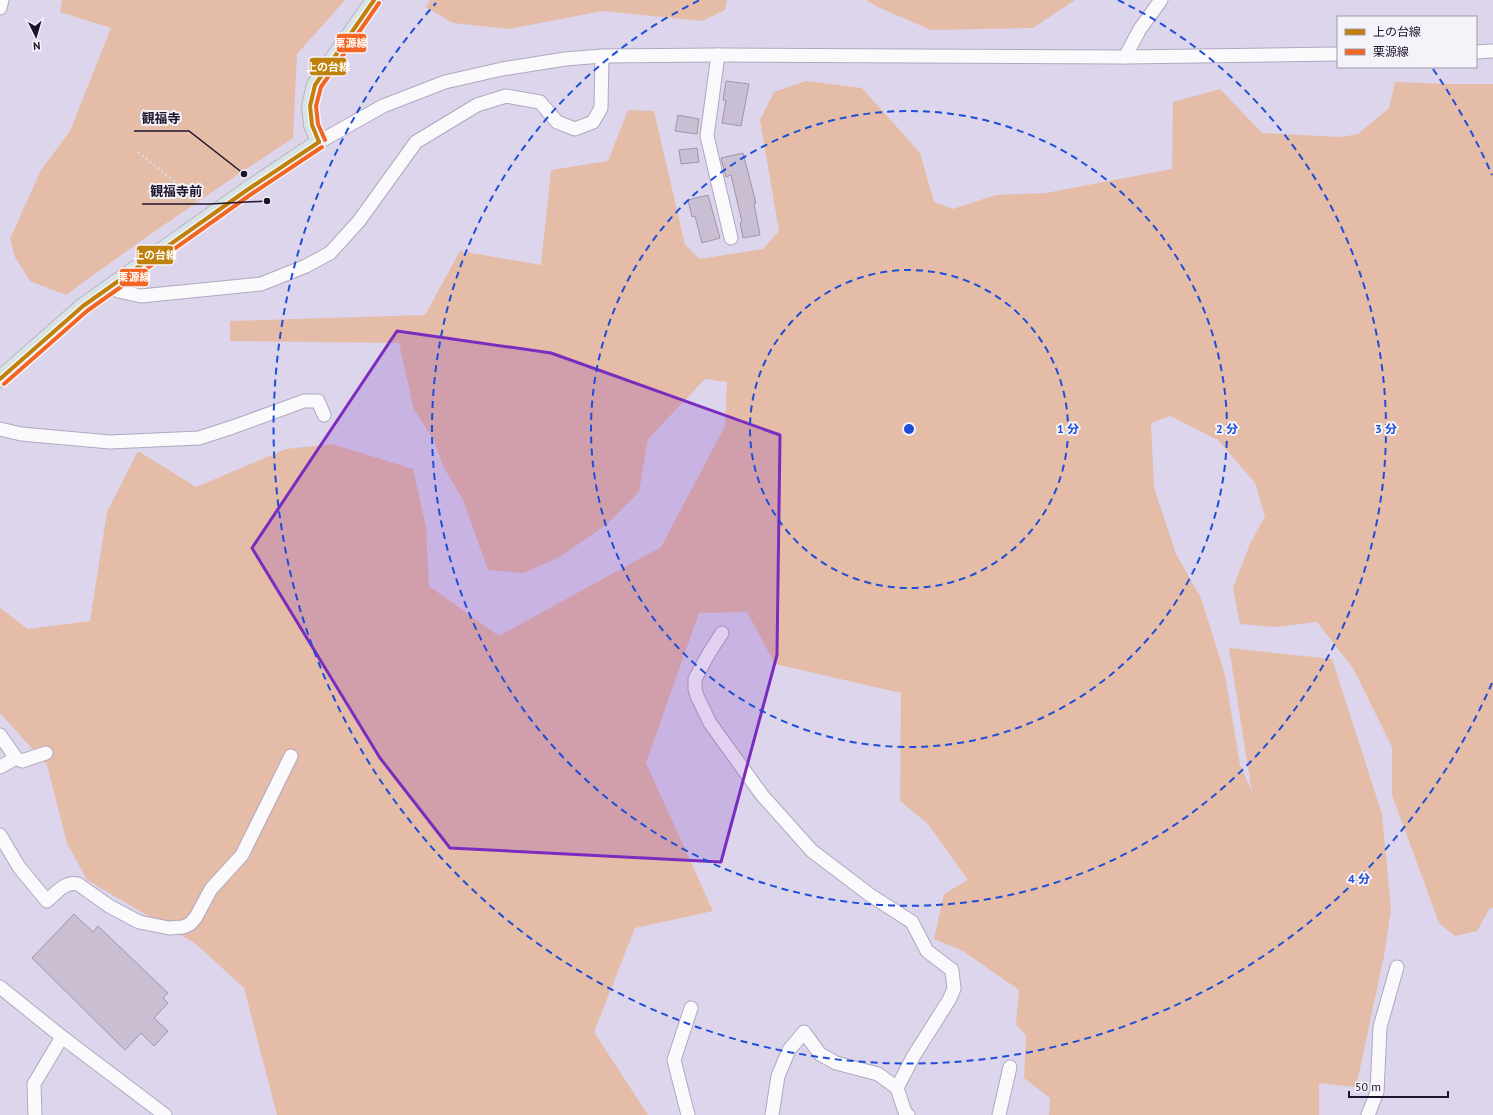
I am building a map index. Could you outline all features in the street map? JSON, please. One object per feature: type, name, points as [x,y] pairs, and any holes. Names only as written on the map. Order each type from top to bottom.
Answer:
[{"type":"main road","points":[[0,379],[60,325],[114,284],[319,142],[312,125],[310,106],[315,85],[374,0]]},
{"type":"street","points":[[0,8],[2,0]]},
{"type":"street","points":[[1125,57],[1140,29],[1161,0]]},
{"type":"street","points":[[1477,52],[1493,51]]},
{"type":"street","points":[[319,142],[383,106],[444,82],[502,69],[565,58],[602,56],[718,55],[1125,57],[1337,54]]},
{"type":"street","points":[[718,55],[707,136],[731,238]]},
{"type":"street","points":[[114,284],[118,291],[141,296],[179,293],[262,284],[306,266],[330,252],[359,221],[416,142],[477,105],[506,96],[540,102],[557,122],[575,129],[593,122],[600,108],[602,56]]},
{"type":"street","points":[[0,429],[21,434],[110,442],[199,438],[233,427],[304,400],[318,401],[324,415]]},
{"type":"street","points":[[722,633],[695,679],[697,696],[710,723],[762,795],[812,851],[870,895],[912,922],[927,952],[952,970],[954,989],[949,1000],[913,1057],[897,1088]]},
{"type":"street","points":[[0,735],[16,758],[22,761],[46,753]]},
{"type":"street","points":[[0,835],[19,867],[47,902],[66,885],[72,883],[78,884],[109,906],[139,922],[169,928],[183,927],[190,924],[196,917],[211,889],[242,855],[291,756]]},
{"type":"street","points":[[0,767],[16,758]]},
{"type":"street","points":[[1368,1115],[1377,1092],[1380,1027],[1397,968]]},
{"type":"street","points":[[0,987],[62,1037],[165,1115]]},
{"type":"street","points":[[688,1115],[674,1060],[691,1008]]},
{"type":"street","points":[[772,1115],[778,1076],[789,1050],[804,1032],[820,1054],[836,1062],[878,1074],[897,1088],[905,1112],[908,1115]]},
{"type":"street","points":[[35,1115],[34,1084],[62,1037]]},
{"type":"street","points":[[999,1115],[1010,1067]]},
{"type":"path","points":[[138,152],[197,200]]},
{"type":"highlighted area","points":[[397,331],[551,353],[780,435],[777,655],[721,862],[450,848],[380,758],[252,548]]},
{"type":"shaded area","points":[[62,0],[345,0],[297,54],[293,138],[178,215],[66,295],[30,281],[15,257],[10,239],[41,170],[70,131],[111,28],[60,12]]},
{"type":"shaded area","points":[[430,0],[727,0],[725,10],[702,21],[602,11],[509,29],[453,23],[426,7]]},
{"type":"shaded area","points":[[866,0],[1075,0],[1033,28],[931,30],[878,7]]},
{"type":"shaded area","points":[[806,81],[862,88],[920,153],[934,202],[953,209],[996,195],[1046,193],[1172,169],[1173,102],[1220,89],[1262,133],[1342,137],[1358,134],[1389,108],[1395,82],[1493,84],[1493,908],[1490,908],[1477,931],[1455,936],[1439,923],[1392,795],[1392,747],[1353,668],[1317,622],[1276,627],[1240,624],[1233,588],[1250,544],[1265,516],[1255,483],[1218,440],[1170,416],[1151,423],[1154,488],[1176,554],[1201,598],[1225,675],[1240,765],[1252,792],[1229,648],[1332,659],[1382,814],[1391,910],[1384,956],[1356,1087],[1319,1083],[1319,1115],[1049,1115],[1050,1098],[1024,1078],[1026,1036],[1016,1024],[1019,990],[963,951],[934,939],[944,894],[968,880],[928,824],[900,801],[901,693],[775,664],[747,612],[699,613],[646,763],[713,911],[635,928],[594,1032],[648,1115],[277,1115],[244,988],[196,944],[87,880],[67,843],[47,765],[0,713],[0,608],[28,629],[90,621],[107,512],[138,451],[196,487],[286,449],[332,444],[413,469],[426,527],[429,586],[499,636],[661,547],[725,426],[727,382],[705,379],[648,439],[639,492],[606,525],[561,556],[524,573],[488,570],[463,500],[443,466],[434,440],[414,410],[399,343],[230,341],[230,321],[425,315],[460,251],[541,265],[551,170],[608,161],[628,110],[654,111],[685,245],[700,259],[763,249],[779,231],[760,120],[774,92]]},
{"type":"building","points":[[726,81],[749,84],[741,126],[722,123],[726,100],[723,100]]},
{"type":"building","points":[[678,115],[699,119],[697,134],[675,131]]},
{"type":"building","points":[[697,148],[699,162],[681,164],[679,150]]},
{"type":"building","points":[[743,153],[756,203],[754,203],[760,235],[743,238],[740,223],[742,222],[731,175],[726,177],[721,158]]},
{"type":"building","points":[[708,195],[720,238],[702,243],[695,216],[692,217],[688,200]]},
{"type":"building","points":[[74,914],[93,932],[98,926],[168,993],[163,998],[168,1003],[154,1018],[168,1031],[154,1046],[141,1033],[125,1050],[32,958]]},
{"type":"transit line","name":"上の台線","points":[[319,142],[312,125],[310,106],[315,85],[374,0]]},
{"type":"transit line","name":"栗源線","points":[[325,140],[318,124],[316,106],[321,87],[379,3]]},
{"type":"transit line","name":"上の台線","points":[[0,379],[83,306],[247,190],[319,142]]},
{"type":"transit line","name":"栗源線","points":[[4,384],[87,311],[250,195],[322,147]]},
{"type":"place","name":"観福寺","points":[[244,174]]},
{"type":"place","name":"観福寺前","points":[[267,201]]}]
